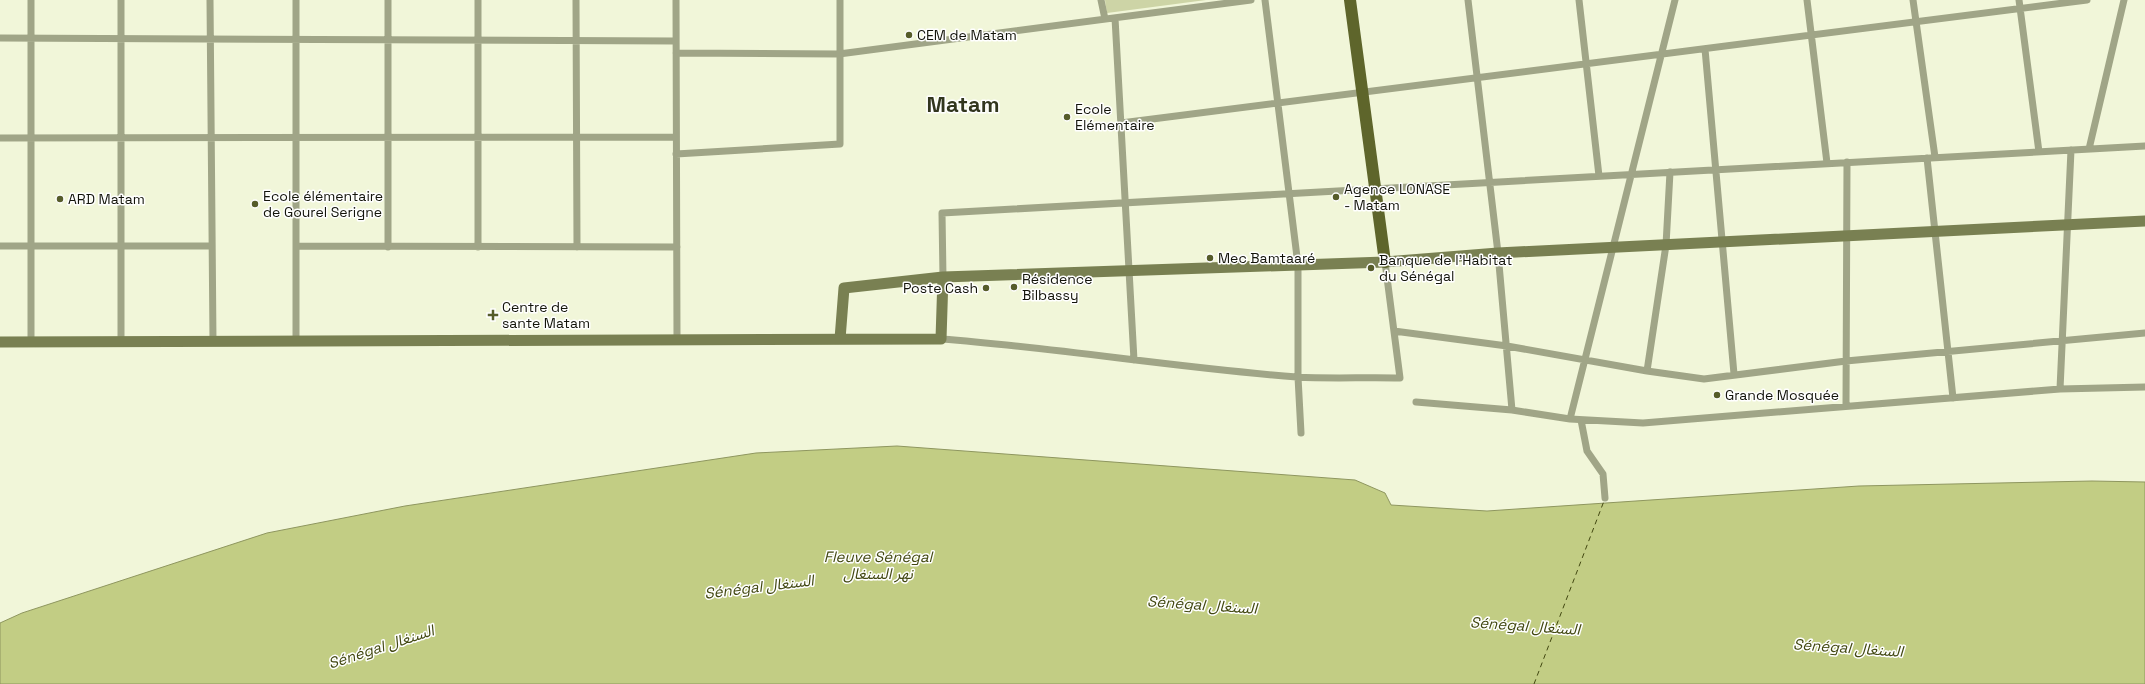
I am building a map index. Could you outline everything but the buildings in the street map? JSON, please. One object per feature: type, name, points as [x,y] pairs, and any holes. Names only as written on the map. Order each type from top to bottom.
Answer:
[{"type":"main road","points":[[1350,0],[1385,262]]},
{"type":"main road","points":[[840,339],[844,288],[943,277],[1385,262],[1498,253],[2145,221]]},
{"type":"main road","points":[[0,342],[941,339],[943,277]]},
{"type":"street","points":[[31,0],[31,342]]},
{"type":"street","points":[[121,0],[121,342]]},
{"type":"street","points":[[210,0],[213,341]]},
{"type":"street","points":[[296,0],[296,341]]},
{"type":"street","points":[[388,0],[388,247]]},
{"type":"street","points":[[478,0],[478,247]]},
{"type":"street","points":[[576,0],[577,247]]},
{"type":"street","points":[[676,0],[677,340]]},
{"type":"street","points":[[676,154],[840,144],[840,0]]},
{"type":"street","points":[[1101,0],[1105,19]]},
{"type":"street","points":[[676,53],[839,54],[1252,0]]},
{"type":"street","points":[[1265,0],[1298,265],[1298,377],[1301,433]]},
{"type":"street","points":[[1468,0],[1498,253],[1512,410]]},
{"type":"street","points":[[1579,0],[1600,176]]},
{"type":"street","points":[[1570,419],[1612,248],[1632,174],[1660,54],[1675,0]]},
{"type":"street","points":[[1807,0],[1827,164]]},
{"type":"street","points":[[1913,0],[1935,157]]},
{"type":"street","points":[[2019,0],[2039,152]]},
{"type":"street","points":[[1121,123],[2087,0]]},
{"type":"street","points":[[2089,149],[2124,0]]},
{"type":"street","points":[[1115,18],[1134,360]]},
{"type":"street","points":[[0,38],[676,41]]},
{"type":"street","points":[[1705,49],[1734,374]]},
{"type":"street","points":[[0,138],[676,137]]},
{"type":"street","points":[[943,277],[942,213],[2145,146]]},
{"type":"street","points":[[2060,389],[2071,150]]},
{"type":"street","points":[[1927,158],[1953,398]]},
{"type":"street","points":[[1846,406],[1847,162]]},
{"type":"street","points":[[1647,371],[1666,245],[1670,172]]},
{"type":"street","points":[[0,246],[212,246]]},
{"type":"street","points":[[296,246],[676,247]]},
{"type":"street","points":[[941,339],[1000,343],[1134,360],[1298,377],[1400,378],[1385,262]]},
{"type":"street","points":[[1394,331],[1506,346],[1647,371],[1704,379],[1846,361],[2145,333]]},
{"type":"street","points":[[1416,402],[1512,410],[1570,419],[1643,422],[2060,389],[2145,387]]},
{"type":"street","points":[[1582,420],[1587,451],[1603,474],[1605,498]]},
{"type":"shaded area","points":[[1105,0],[1206,0],[1107,13]]},
{"type":"water","name":"Fleuve Sénégal نهر السنغال","points":[[897,446],[1355,480],[1385,493],[1391,505],[1487,511],[1859,486],[2092,481],[2145,482],[2145,684],[0,684],[0,623],[22,613],[267,533],[405,506],[756,453]]},
{"type":"ferry route","points":[[1534,684],[1604,501]]},
{"type":"place","name":"CEM de Matam","points":[[909,35]]},
{"type":"place","name":"Ecole Elémentaire","points":[[1067,117]]},
{"type":"place","name":"Agence LONASE - Matam","points":[[1336,197]]},
{"type":"place","name":"ARD Matam","points":[[60,199]]},
{"type":"place","name":"Ecole élémentaire de Gourel Serigne","points":[[255,204]]},
{"type":"place","name":"Mec Bamtaaré","points":[[1210,258]]},
{"type":"place","name":"Banque de l'Habitat du Sénégal","points":[[1371,268]]},
{"type":"place","name":"Résidence Bilbassy","points":[[1014,287]]},
{"type":"place","name":"Poste Cash","points":[[986,288]]},
{"type":"place","name":"Centre de sante Matam","points":[[493,315]]},
{"type":"place","name":"Grande Mosquée","points":[[1717,395]]},
{"type":"district","name":"Matam","points":[[963,104]]},
{"type":"water label","name":"Sénégal السنغال","points":[[759,587]]},
{"type":"water label","name":"Sénégal السنغال","points":[[1202,605]]},
{"type":"water label","name":"Sénégal السنغال","points":[[1525,626]]},
{"type":"water label","name":"Sénégal السنغال","points":[[381,647]]},
{"type":"water label","name":"Sénégal السنغال","points":[[1848,648]]}]
